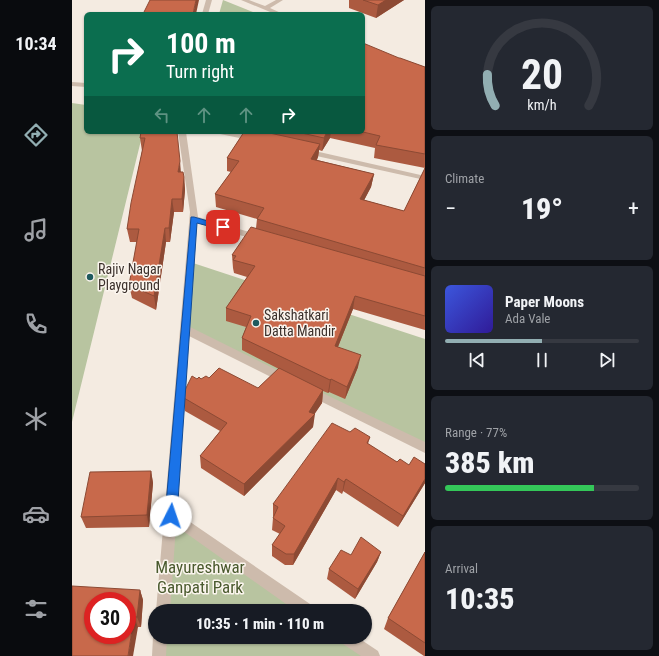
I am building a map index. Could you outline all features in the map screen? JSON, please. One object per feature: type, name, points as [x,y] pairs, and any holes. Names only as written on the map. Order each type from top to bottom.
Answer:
[{"type":"street","points":[[206,12],[209,0]]},
{"type":"street","points":[[244,0],[275,12]]},
{"type":"street","points":[[265,8],[280,0]]},
{"type":"street","points":[[72,84],[84,85]]},
{"type":"street","points":[[164,604],[194,219],[182,134]]},
{"type":"street","points":[[231,134],[261,141]]},
{"type":"street","points":[[300,150],[425,178]]},
{"type":"street","points":[[194,219],[268,240]]},
{"type":"street","points":[[185,329],[425,448]]},
{"type":"street","points":[[171,516],[298,604]]},
{"type":"street","points":[[159,656],[160,644]]},
{"type":"street","points":[[355,644],[373,656]]},
{"type":"green space","points":[[223,0],[253,12],[220,12]]},
{"type":"green space","name":"Rajiv Nagar Playground","points":[[72,103],[84,105],[84,134],[143,134],[72,422]]},
{"type":"green space","points":[[190,262],[425,339],[425,448],[185,329]]},
{"type":"green space","name":"Mayureshwar Ganpati Park","points":[[171,516],[298,604],[164,604]]},
{"type":"green space","name":"Mayureshwar Ganpati Park","points":[[160,644],[355,644],[373,656],[159,656]]},
{"type":"building","points":[[150,0],[196,0],[193,12],[144,12]]},
{"type":"building","points":[[363,0],[386,0],[378,5]]},
{"type":"building","points":[[365,44],[425,67],[425,154],[376,145],[380,136],[365,132]]},
{"type":"building","points":[[141,134],[177,134],[180,161],[178,172],[183,172],[184,177],[182,199],[172,199],[169,228],[165,228],[154,296],[129,285],[139,229],[127,229],[145,138],[140,138]]},
{"type":"building","points":[[243,134],[274,134],[320,144],[311,159],[374,174],[360,199],[404,211],[425,168],[425,268],[257,219],[264,208],[215,194],[239,161],[227,158]]},
{"type":"building","points":[[306,134],[326,134],[324,138]]},
{"type":"building","points":[[251,227],[425,276],[425,316],[355,296],[335,346],[361,355],[347,387],[242,338],[251,316],[226,308],[255,266],[233,260],[236,256],[232,255]]},
{"type":"building","points":[[219,368],[258,388],[279,368],[323,390],[309,412],[315,414],[244,484],[200,456],[227,423],[184,398],[184,392],[192,376],[197,379],[199,377],[201,379],[206,376],[209,378]]},
{"type":"building","points":[[332,423],[350,432],[355,428],[370,437],[367,443],[397,462],[400,459],[409,465],[414,457],[425,464],[425,479],[403,516],[346,479],[344,482],[338,478],[294,554],[286,554],[272,545],[285,526],[273,518],[278,507],[273,504]]},
{"type":"building","points":[[151,471],[147,515],[81,517],[90,472]]},
{"type":"building","points":[[361,537],[381,552],[358,589],[329,569],[341,550],[351,555]]},
{"type":"building","points":[[425,552],[425,643],[388,618]]},
{"type":"building","points":[[72,586],[140,590],[137,617],[136,592],[84,592],[84,644],[130,644],[128,656],[72,656]]},
{"type":"place","name":"Rajiv Nagar Playground","points":[[90,277]]},
{"type":"place","name":"Sakshatkari Datta Mandir","points":[[256,323]]},
{"type":"route","points":[[171,516],[194,219],[223,227]]}]
